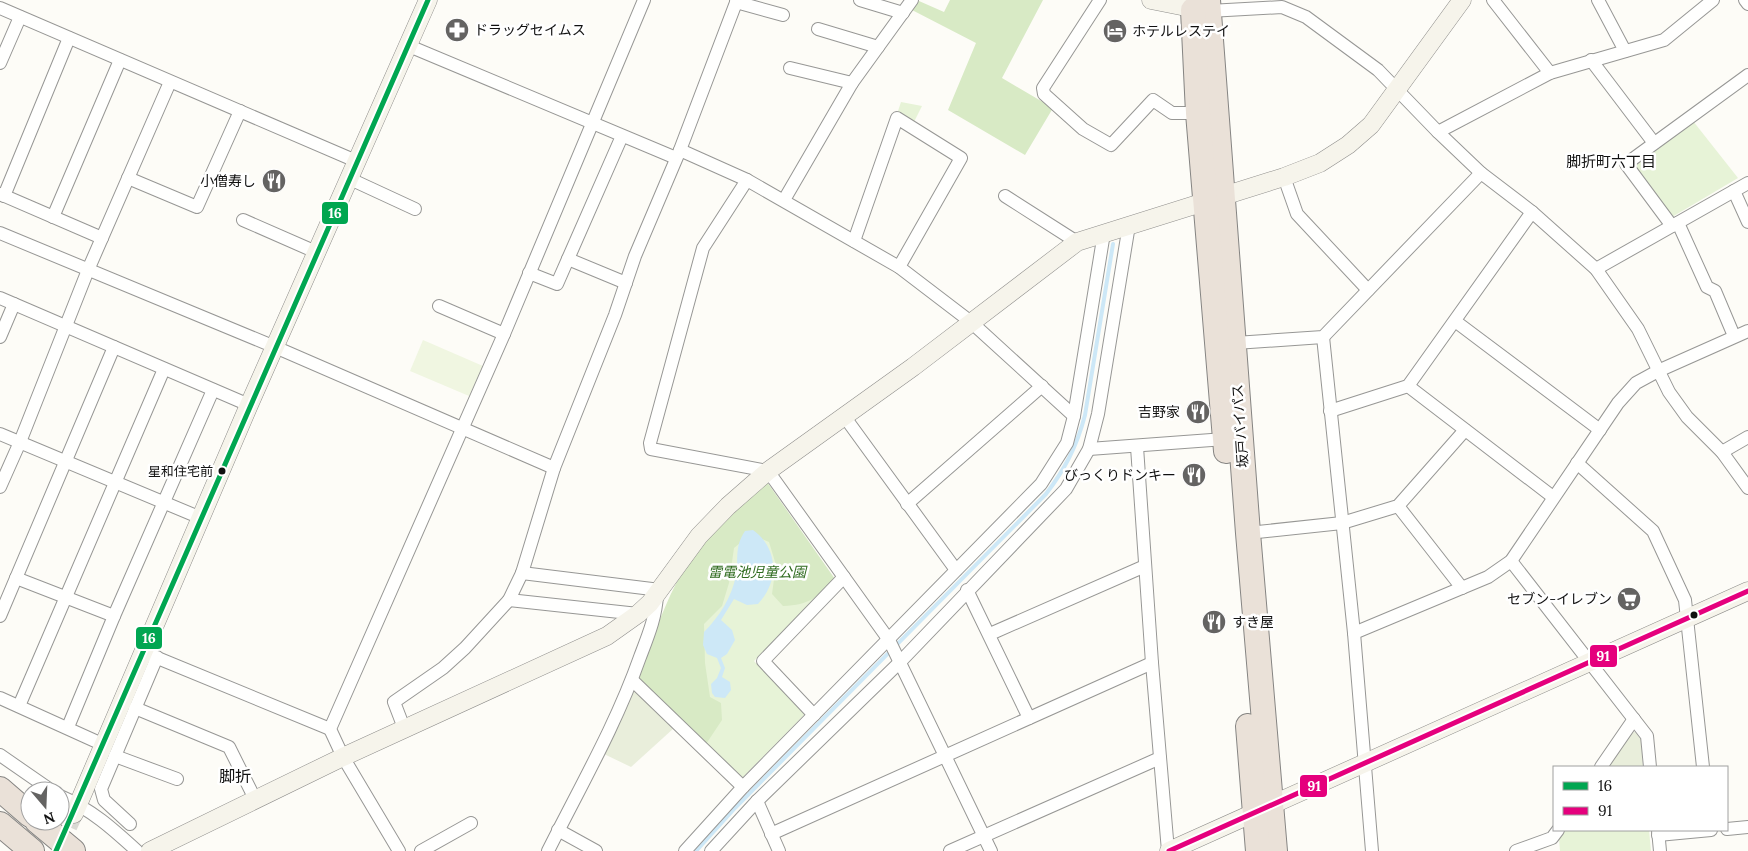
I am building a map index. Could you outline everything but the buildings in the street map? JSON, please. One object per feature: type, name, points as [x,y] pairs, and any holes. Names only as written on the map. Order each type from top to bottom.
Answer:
[{"type":"highway","name":"坂戸バイパス","points":[[1200,5],[1198,113],[1214,199],[1235,343],[1264,809],[1258,851]]},
{"type":"highway","name":"坂戸バイパス","points":[[1200,5],[1214,199],[1225,439],[1264,809],[1275,851]]},
{"type":"highway","points":[[0,789],[20,806]]},
{"type":"highway","points":[[0,824],[32,851]]},
{"type":"highway","points":[[49,831],[73,851]]},
{"type":"street","points":[[130,824],[104,800],[101,789],[109,750],[150,655],[201,518],[348,178],[409,46],[428,0]]},
{"type":"street","points":[[330,729],[464,428],[644,0]]},
{"type":"street","points":[[860,0],[903,12]]},
{"type":"street","points":[[784,200],[852,83],[912,0]]},
{"type":"street","points":[[1100,0],[1043,88],[1044,94],[1083,130],[1111,145],[1153,100],[1172,113],[1198,113]]},
{"type":"street","points":[[1151,0],[1200,5],[1282,7],[1306,17],[1378,70],[1481,173],[1532,212],[1596,269],[1638,329],[1669,392],[1687,417],[1722,452],[1748,488]]},
{"type":"street","points":[[150,851],[404,728],[607,636],[638,614],[659,592],[699,536],[728,506],[768,471],[1077,242],[1284,177],[1320,163],[1348,145],[1371,125],[1462,0]]},
{"type":"street","points":[[1493,0],[1550,73]]},
{"type":"street","points":[[1598,0],[1625,51]]},
{"type":"street","points":[[1438,132],[1550,73],[1664,40],[1713,0]]},
{"type":"street","points":[[1745,0],[1748,4]]},
{"type":"street","points":[[404,728],[394,702],[443,668],[465,648],[509,600],[522,573],[554,468],[678,154],[736,1],[783,15]]},
{"type":"street","points":[[0,8],[356,161]]},
{"type":"street","points":[[0,63],[20,17]]},
{"type":"street","points":[[818,29],[878,47]]},
{"type":"street","points":[[69,38],[2,195],[102,238]]},
{"type":"street","points":[[409,46],[622,136],[748,180],[784,200],[899,267],[971,322],[1074,416]]},
{"type":"street","points":[[53,217],[120,60]]},
{"type":"street","points":[[1591,60],[1654,143]]},
{"type":"street","points":[[790,68],[852,83]]},
{"type":"street","points":[[1734,336],[1715,291],[1707,287],[1675,224],[1626,164],[1748,75]]},
{"type":"street","points":[[0,487],[20,442],[88,270],[170,82]]},
{"type":"street","points":[[128,178],[197,207],[240,112]]},
{"type":"street","points":[[854,241],[897,118],[961,158],[899,267]]},
{"type":"street","points":[[529,273],[557,284],[622,136]]},
{"type":"street","points":[[1235,343],[1323,337],[1481,173]]},
{"type":"street","points":[[1284,177],[1297,214],[1368,290]]},
{"type":"street","points":[[348,178],[415,209]]},
{"type":"street","points":[[748,180],[703,248],[650,443],[651,448],[656,451],[768,471],[889,640],[991,851]]},
{"type":"street","points":[[1596,269],[1748,183]]},
{"type":"street","points":[[1734,191],[1748,222]]},
{"type":"street","points":[[1005,196],[1077,242]]},
{"type":"street","points":[[1330,411],[1408,386],[1532,212]]},
{"type":"street","points":[[243,220],[316,252]]},
{"type":"street","points":[[711,851],[757,801],[900,662],[967,590],[1066,489],[1089,449],[1098,414],[1130,226]]},
{"type":"street","points":[[0,233],[275,347],[554,468]]},
{"type":"street","points":[[685,851],[743,787],[1041,484],[1067,443],[1074,416],[1104,233]]},
{"type":"street","points":[[568,259],[626,283]]},
{"type":"street","points":[[0,298],[250,405]]},
{"type":"street","points":[[0,337],[14,304]]},
{"type":"street","points":[[439,306],[504,334]]},
{"type":"street","points":[[1455,321],[1600,430]]},
{"type":"street","points":[[1354,633],[1488,577],[1510,561],[1600,430],[1636,383],[1658,371],[1748,331]]},
{"type":"street","points":[[1323,337],[1354,633],[1372,851]]},
{"type":"street","points":[[0,616],[114,347]]},
{"type":"street","points":[[19,706],[164,369]]},
{"type":"street","points":[[907,504],[1042,386]]},
{"type":"street","points":[[1408,386],[1553,498]]},
{"type":"street","points":[[68,727],[163,502],[213,390]]},
{"type":"street","points":[[844,416],[956,570]]},
{"type":"street","points":[[1248,533],[1342,523],[1398,506],[1465,430]]},
{"type":"street","points":[[0,434],[201,518]]},
{"type":"street","points":[[1722,452],[1748,437]]},
{"type":"street","points":[[1089,449],[1137,447],[1225,439]]},
{"type":"street","points":[[1137,447],[1152,663],[1169,851],[1748,591]]},
{"type":"street","points":[[1577,463],[1653,531],[1685,600],[1703,766]]},
{"type":"street","points":[[1398,506],[1462,588]]},
{"type":"street","points":[[1510,561],[1647,736],[1650,766]]},
{"type":"street","points":[[990,634],[1145,566]]},
{"type":"street","points":[[522,573],[659,592]]},
{"type":"street","points":[[814,715],[763,661],[844,577]]},
{"type":"street","points":[[16,578],[114,616]]},
{"type":"street","points":[[967,590],[990,634],[1029,718]]},
{"type":"street","points":[[548,851],[590,772],[632,680],[656,613],[659,592]]},
{"type":"street","points":[[509,600],[638,614]]},
{"type":"street","points":[[150,655],[330,729],[343,757],[400,851]]},
{"type":"street","points":[[76,809],[135,708],[150,655]]},
{"type":"street","points":[[771,834],[1152,663]]},
{"type":"street","points":[[632,680],[743,787]]},
{"type":"street","points":[[0,698],[68,727],[109,750],[177,779]]},
{"type":"street","points":[[135,708],[229,747],[255,799]]},
{"type":"street","points":[[1602,766],[1634,719]]},
{"type":"street","points":[[0,755],[38,781]]},
{"type":"street","points":[[950,851],[1160,758]]},
{"type":"street","points":[[757,801],[778,851]]},
{"type":"street","points":[[70,804],[76,809],[98,817],[137,851]]},
{"type":"street","points":[[421,851],[471,823]]},
{"type":"street","points":[[1728,828],[1748,827]]},
{"type":"street","points":[[558,830],[596,851]]},
{"type":"street","points":[[1660,851],[1658,832],[1684,831]]},
{"type":"street","points":[[1516,851],[1555,840]]},
{"type":"green space","points":[[950,0],[1043,0],[1002,78],[1053,108],[1025,155],[948,110],[976,43],[912,10],[919,1],[944,12]]},
{"type":"green space","points":[[901,102],[922,106],[913,124],[897,114]]},
{"type":"green space","points":[[1693,121],[1738,178],[1672,217],[1634,166]]},
{"type":"green space","points":[[423,340],[483,366],[469,396],[410,371]]},
{"type":"green space","points":[[767,482],[835,579],[823,591],[807,602],[783,606],[772,594],[776,565],[769,542],[751,534],[734,548],[729,583],[722,606],[704,624],[705,663],[710,697],[721,703],[722,720],[706,744],[637,678],[665,607],[691,557],[702,542],[733,510]]},
{"type":"green space","name":"雷電池児童公園","points":[[734,509],[835,579],[754,661],[805,714],[742,778],[637,678],[671,594]]},
{"type":"green space","points":[[635,690],[674,728],[631,767],[604,754],[630,692]]},
{"type":"green space","points":[[1635,732],[1641,739],[1643,766],[1606,766],[1630,733]]},
{"type":"green space","points":[[1564,831],[1649,831],[1651,851],[1560,851],[1559,839]]},
{"type":"water","points":[[753,530],[768,546],[772,556],[773,576],[770,586],[758,604],[747,605],[734,599],[721,620],[732,630],[735,640],[727,654],[721,658],[725,668],[722,677],[730,682],[731,690],[725,698],[715,697],[712,693],[711,684],[717,678],[721,668],[717,658],[707,654],[703,645],[704,632],[715,620],[728,599],[736,575],[739,543],[745,531]]},
{"type":"waterway","points":[[696,851],[735,808],[1053,485],[1074,447],[1085,415],[1113,244]]},
{"type":"tunnel","points":[[57,851],[74,814]]},
{"type":"transit line","name":"16","points":[[56,851],[428,0]]},
{"type":"transit line","name":"91","points":[[1169,851],[1748,591]]},
{"type":"place","name":"ドラッグセイムス","points":[[457,30]]},
{"type":"place","name":"ホテルレステイ","points":[[1115,31]]},
{"type":"place","name":"小僧寿し","points":[[274,181]]},
{"type":"place","name":"吉野家","points":[[1198,412]]},
{"type":"place","name":"星和住宅前","points":[[222,471]]},
{"type":"place","name":"びっくりドンキー","points":[[1194,475]]},
{"type":"place","name":"セブン-イレブン","points":[[1629,599]]},
{"type":"place","name":"すき屋","points":[[1214,622]]},
{"type":"district","name":"脚折町六丁目","points":[[1611,161]]},
{"type":"district","name":"脚折","points":[[235,776]]}]
